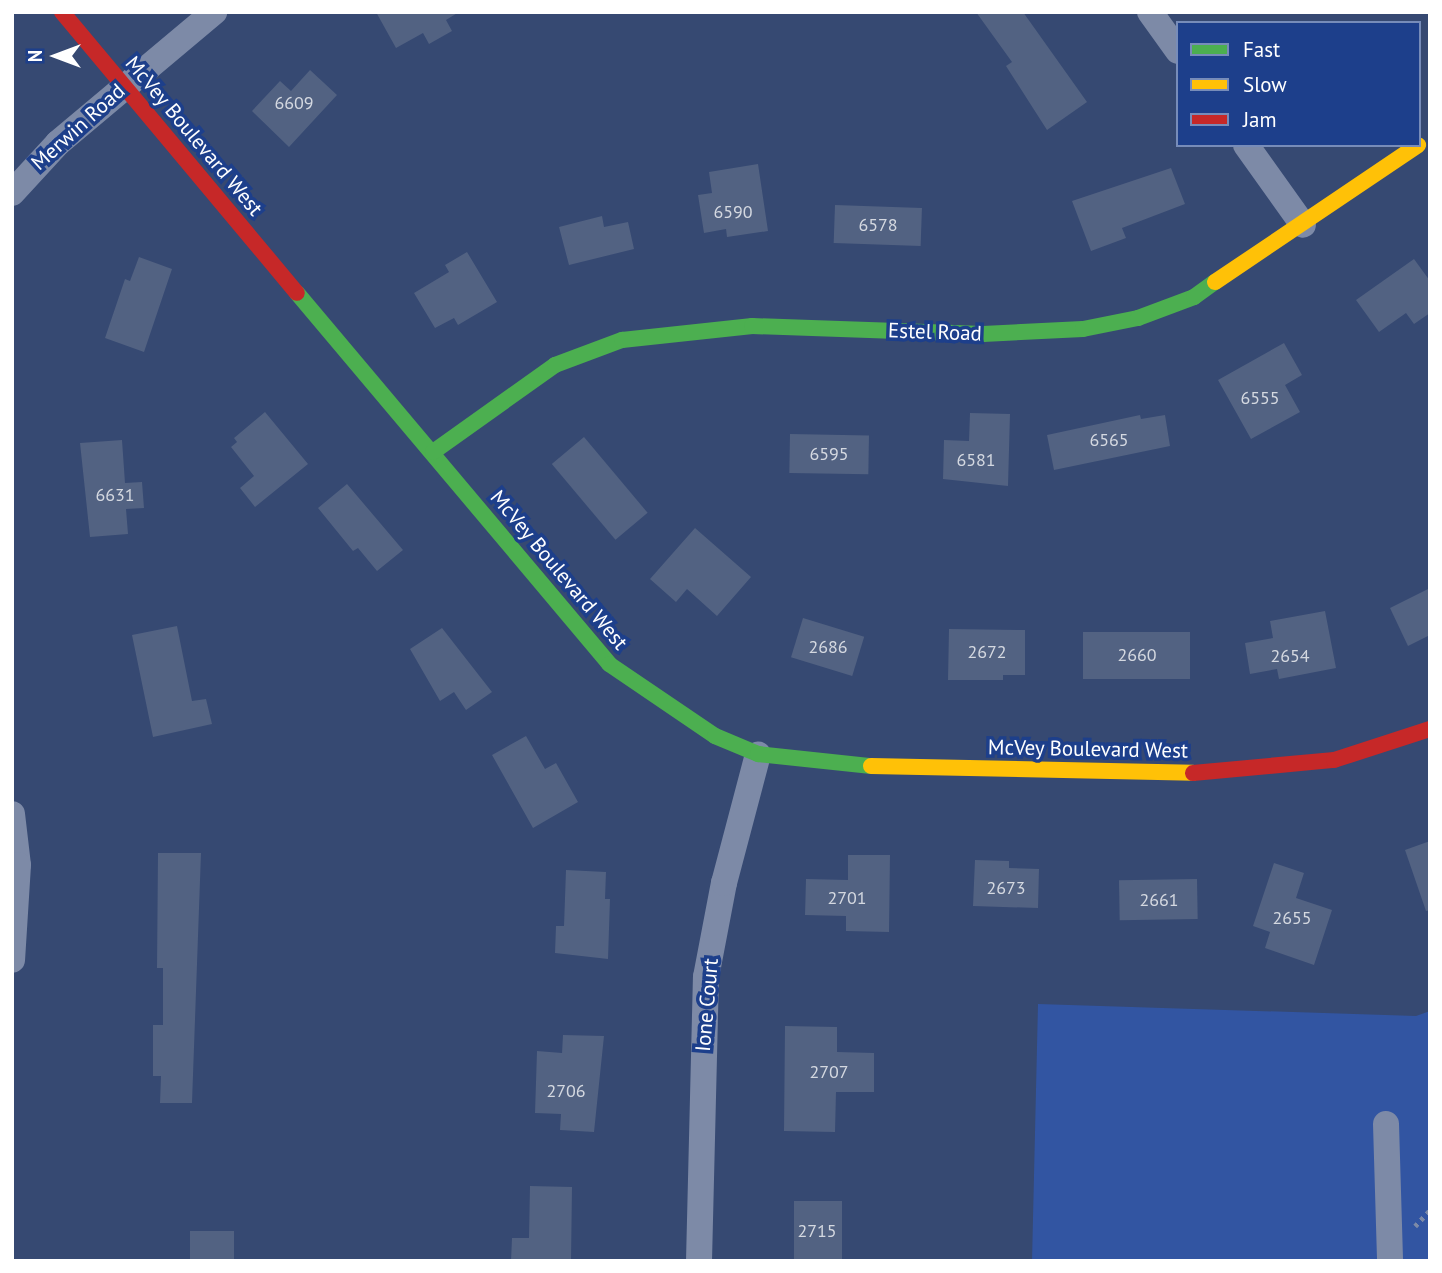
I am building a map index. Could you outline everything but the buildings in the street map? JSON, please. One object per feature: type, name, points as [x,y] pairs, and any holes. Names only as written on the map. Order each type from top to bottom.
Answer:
[{"type":"street","name":"McVey Boulevard West","points":[[62,12],[609,664],[715,736],[758,754],[885,767],[1220,771],[1334,760],[1430,729]]},
{"type":"street","name":"Merwin Road","points":[[12,193],[58,143],[214,12]]},
{"type":"street","points":[[1150,12],[1176,48]]},
{"type":"street","points":[[1247,147],[1303,225]]},
{"type":"street","name":"Estel Road","points":[[433,452],[555,365],[622,340],[752,326],[984,334],[1083,329],[1138,318],[1194,297],[1416,147]]},
{"type":"street","name":"Ione Court","points":[[699,1261],[706,977],[724,883],[758,754]]},
{"type":"street","points":[[12,814],[18,865],[12,960]]},
{"type":"street","points":[[1386,1124],[1390,1261]]},
{"type":"shaded area","points":[[1038,1004],[1416,1016],[1430,1011],[1430,1261],[1032,1261]]},
{"type":"traffic: fast","points":[[433,452],[555,365],[622,340],[752,326],[983,334],[1083,329],[1138,318],[1194,297],[1215,282]]},
{"type":"traffic: fast","points":[[297,293],[609,664],[715,736],[758,754],[871,766]]},
{"type":"traffic: slow","points":[[1215,282],[1415,147]]},
{"type":"traffic: slow","points":[[871,766],[1193,773]]},
{"type":"traffic: jam","points":[[62,12],[297,293]]},
{"type":"traffic: jam","points":[[1193,773],[1334,760],[1430,729]]}]
